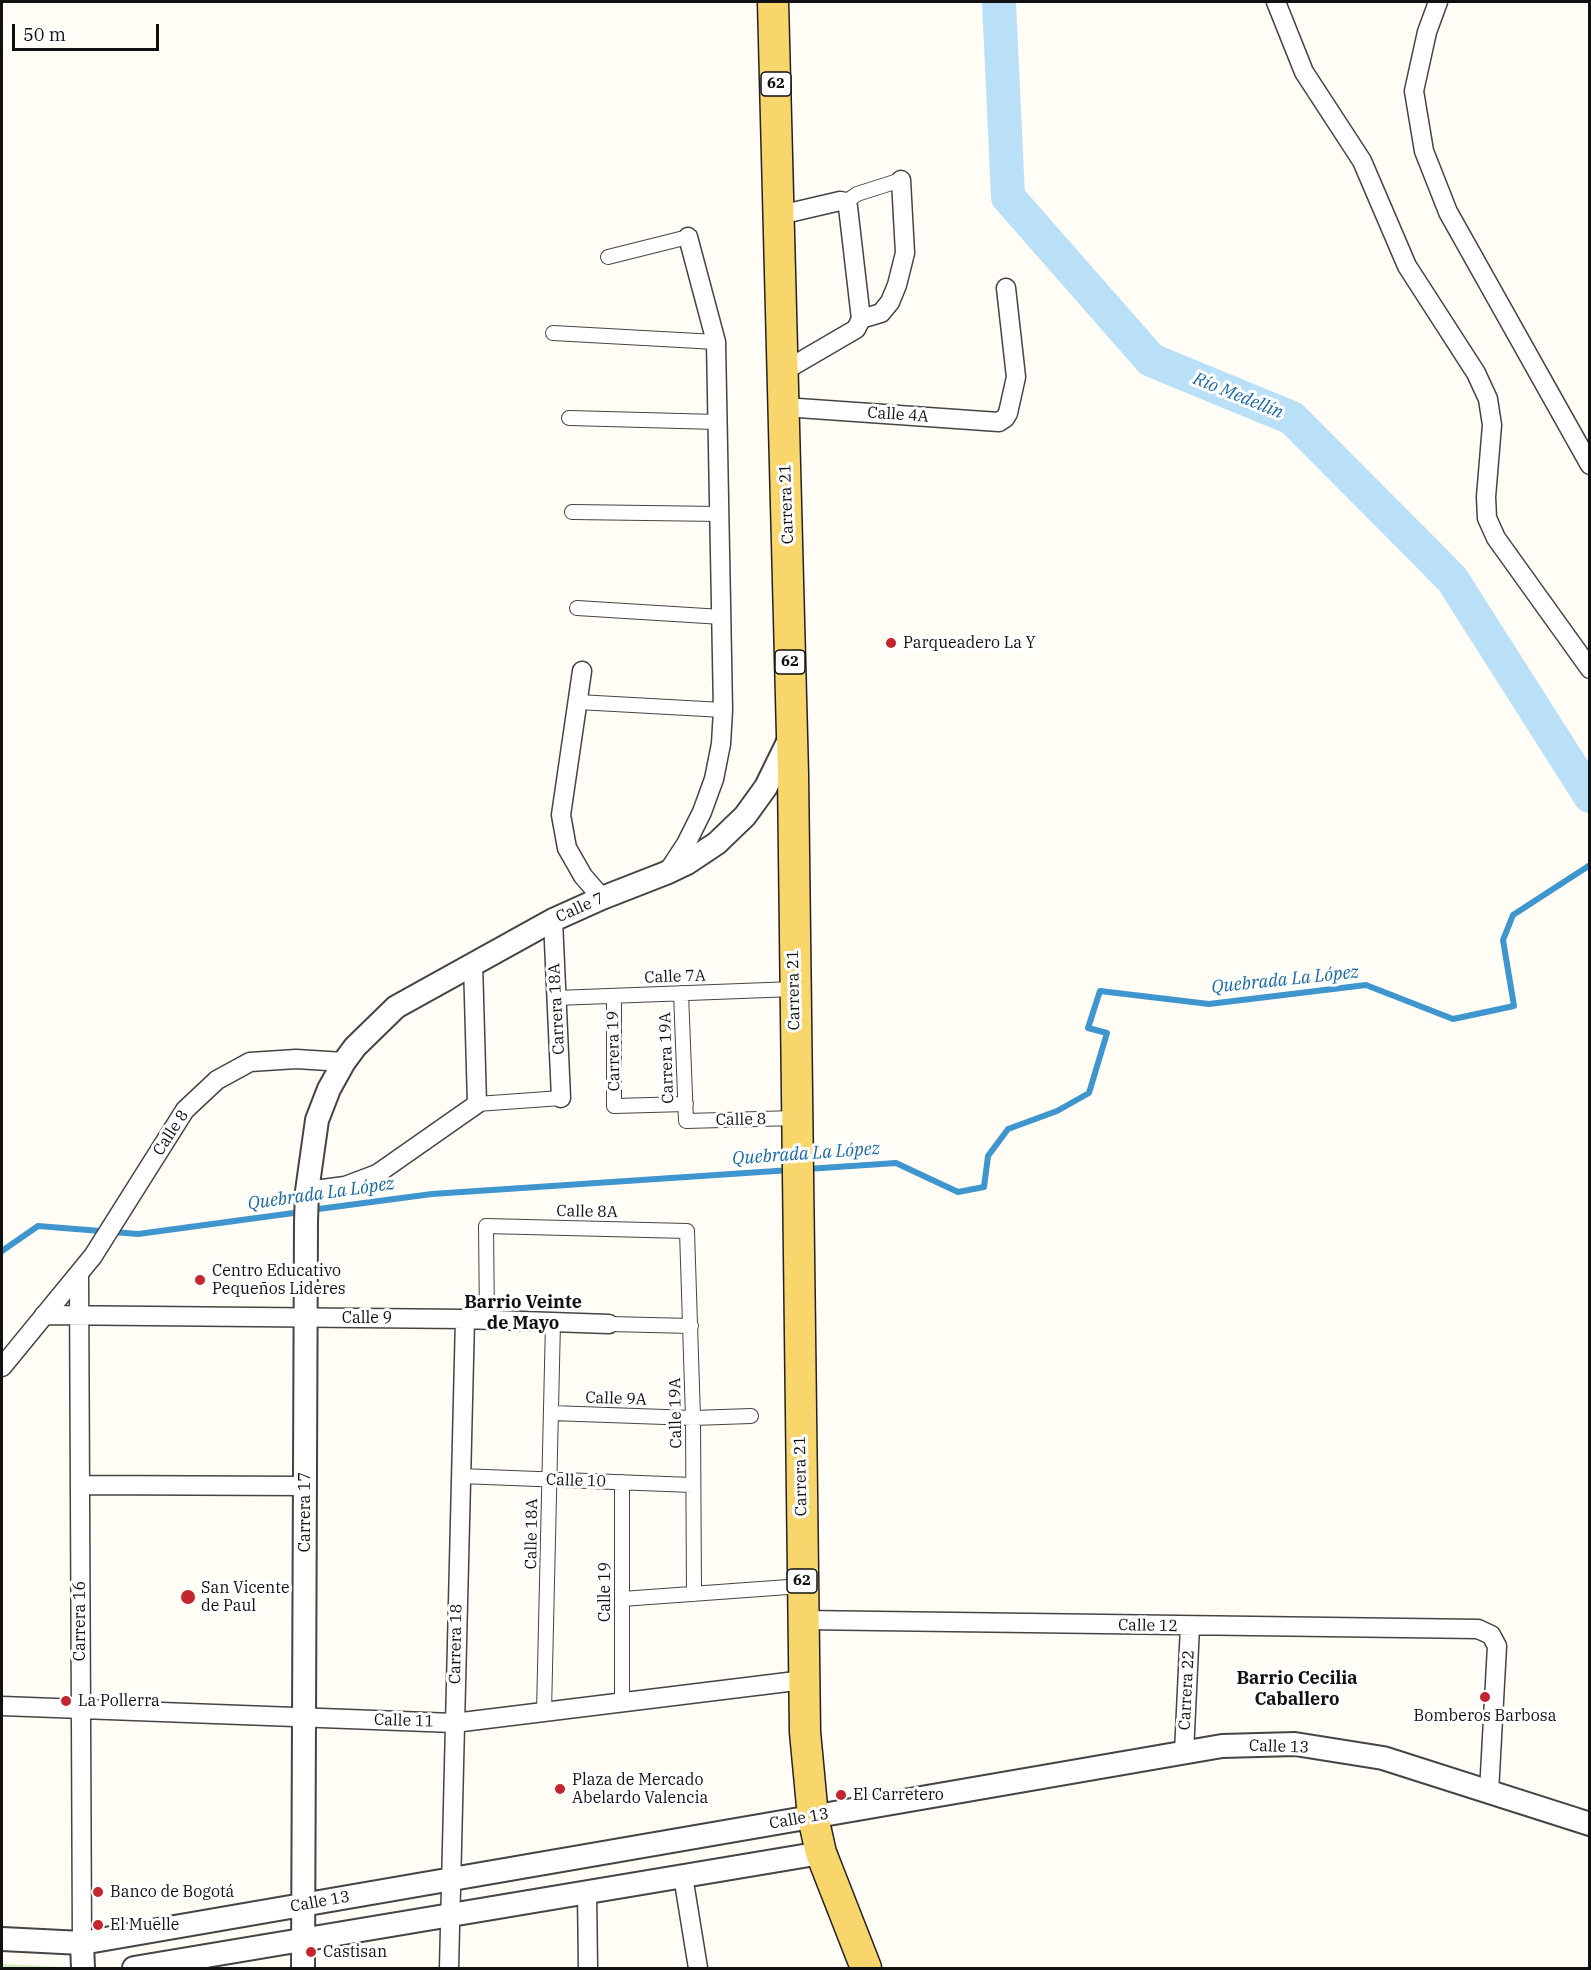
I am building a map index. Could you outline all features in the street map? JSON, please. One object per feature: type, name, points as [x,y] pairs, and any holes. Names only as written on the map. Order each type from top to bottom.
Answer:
[{"type":"main road","name":"Carrera 21","points":[[773,2],[789,574],[790,736],[793,774],[796,1171],[805,1732],[813,1817],[821,1852],[866,1968]]},
{"type":"street","points":[[1276,2],[1304,72],[1362,161],[1407,266],[1476,373],[1488,399],[1492,425],[1486,497],[1487,518],[1496,538],[1590,669]]},
{"type":"street","points":[[1438,2],[1426,32],[1414,91],[1424,151],[1449,212],[1590,465]]},
{"type":"street","points":[[780,215],[840,201],[846,202],[857,194],[901,180],[905,252],[897,285],[890,302],[881,313],[861,319]]},
{"type":"street","points":[[784,371],[856,329],[861,319],[846,202]]},
{"type":"street","points":[[608,257],[687,237],[716,342],[722,617],[721,744],[714,779],[702,812],[686,844],[666,873]]},
{"type":"street","name":"Calle 4A","points":[[784,407],[999,422],[1008,413],[1016,376],[1006,288]]},
{"type":"street","points":[[553,333],[716,342]]},
{"type":"street","points":[[569,418],[717,422]]},
{"type":"street","points":[[572,512],[720,514]]},
{"type":"street","points":[[577,608],[722,617]]},
{"type":"street","points":[[582,670],[561,815],[567,848],[583,876],[602,898]]},
{"type":"street","points":[[578,702],[723,710]]},
{"type":"street","name":"Calle 7","points":[[344,1062],[355,1047],[396,1007],[553,920],[666,873],[687,863],[717,843],[745,816],[766,788],[786,750],[790,736]]},
{"type":"street","name":"Carrera 18A","points":[[553,920],[561,1098]]},
{"type":"street","points":[[473,963],[477,1104]]},
{"type":"street","name":"Calle 7A","points":[[556,998],[794,988]]},
{"type":"street","name":"Carrera 19A","points":[[681,993],[686,1121]]},
{"type":"street","name":"Carrera 19","points":[[614,996],[615,1106],[686,1104]]},
{"type":"street","name":"Calle 8","points":[[2,1367],[93,1256],[185,1110],[216,1080],[250,1062],[296,1059],[344,1062]]},
{"type":"street","name":"Carrera 17","points":[[303,1968],[307,1204],[317,1120],[329,1089],[344,1062]]},
{"type":"street","points":[[307,1204],[377,1174],[477,1104],[561,1098]]},
{"type":"street","name":"Calle 8","points":[[686,1121],[796,1118]]},
{"type":"street","name":"Calle 8A","points":[[487,1320],[486,1226],[687,1231]]},
{"type":"street","name":"Calle 19A","points":[[687,1231],[693,1418],[694,1594]]},
{"type":"street","name":"Carrera 16","points":[[79,1272],[82,1968]]},
{"type":"street","name":"Calle 9","points":[[44,1315],[465,1319],[691,1326]]},
{"type":"street","name":"Carrera 18","points":[[449,1968],[465,1319]]},
{"type":"street","name":"Calle 18A","points":[[544,1712],[553,1322]]},
{"type":"street","name":"Calle 9A","points":[[551,1413],[693,1418],[751,1416]]},
{"type":"street","name":"Calle 10","points":[[460,1476],[692,1485]]},
{"type":"street","name":"Calle 19","points":[[622,1482],[622,1702]]},
{"type":"street","points":[[80,1485],[305,1486]]},
{"type":"street","points":[[622,1599],[802,1586]]},
{"type":"street","name":"Calle 12","points":[[803,1620],[1478,1629],[1491,1635],[1497,1646],[1489,1792]]},
{"type":"street","name":"Carrera 22","points":[[1184,1753],[1190,1626]]},
{"type":"street","name":"Calle 11","points":[[2,1706],[454,1723],[804,1680]]},
{"type":"street","name":"Calle 13","points":[[2,1939],[82,1943],[1222,1746],[1294,1744],[1383,1758],[1590,1824]]},
{"type":"street","name":"Calle 13","points":[[134,1968],[821,1852]]},
{"type":"street","points":[[683,1876],[698,1968]]},
{"type":"street","points":[[587,1892],[588,1968]]},
{"type":"green space","points":[[2,1964],[62,1967],[62,1968],[2,1968]]},
{"type":"waterway","name":"Río Medellín","points":[[999,2],[1008,197],[1151,360],[1292,418],[1452,579],[1590,796]]},
{"type":"waterway","name":"Quebrada La López","points":[[807,1169],[896,1163],[958,1192],[984,1187],[988,1156],[1008,1129],[1057,1111],[1089,1093],[1107,1033],[1088,1028],[1100,991],[1209,1004],[1366,985],[1453,1019],[1514,1006],[1503,940],[1513,915],[1590,865]]},
{"type":"waterway","name":"Quebrada La López","points":[[311,1210],[432,1194],[791,1170]]},
{"type":"waterway","name":"Quebrada La López","points":[[2,1251],[38,1226],[138,1234],[301,1212]]},
{"type":"place","name":"Parqueadero La Y","points":[[891,643]]},
{"type":"place","name":"Centro Educativo Pequeños Lideres","points":[[200,1280]]},
{"type":"place","name":"San Vicente de Paul","points":[[188,1597]]},
{"type":"place","name":"Bomberos Barbosa","points":[[1485,1697]]},
{"type":"place","name":"La Pollerra","points":[[66,1701]]},
{"type":"place","name":"Plaza de Mercado Abelardo Valencia","points":[[560,1789]]},
{"type":"place","name":"El Carretero","points":[[841,1795]]},
{"type":"place","name":"Banco de Bogotá","points":[[98,1892]]},
{"type":"place","name":"El Muelle","points":[[98,1925]]},
{"type":"place","name":"Castisan","points":[[311,1952]]},
{"type":"district","name":"Barrio Veinte de Mayo","points":[[523,1313]]},
{"type":"district","name":"Barrio Cecilia Caballero","points":[[1297,1689]]}]
